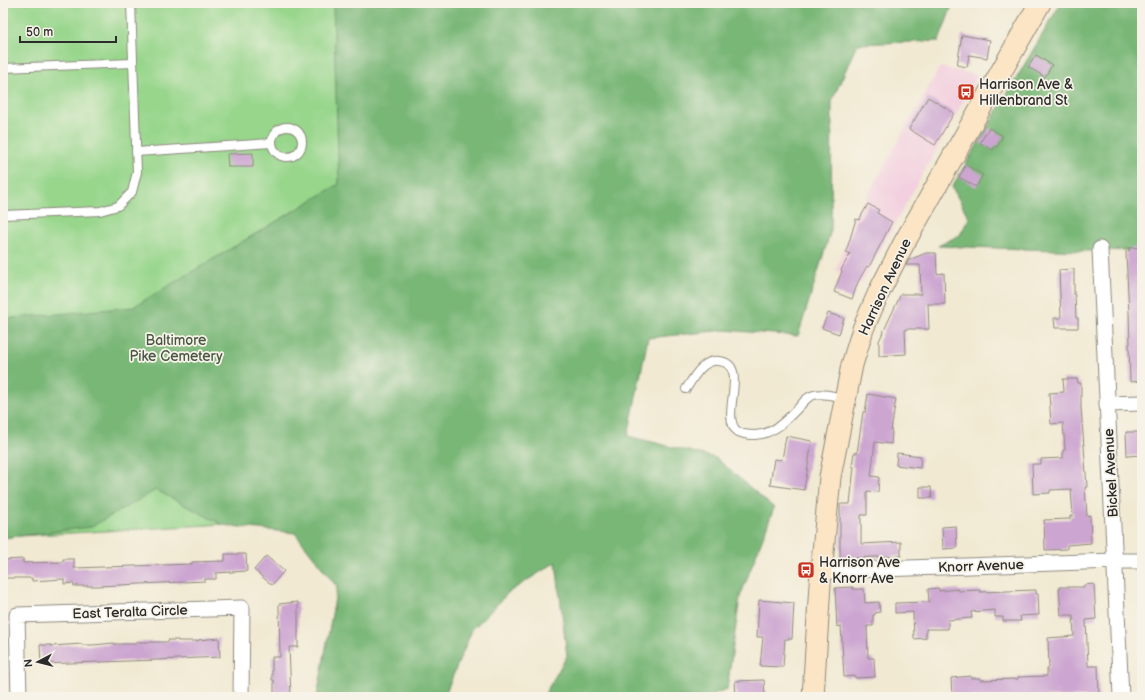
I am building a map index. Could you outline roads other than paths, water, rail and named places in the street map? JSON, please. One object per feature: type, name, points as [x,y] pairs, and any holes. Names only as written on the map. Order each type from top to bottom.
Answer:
[{"type":"main road","name":"Harrison Avenue","points":[[813,697],[821,571],[830,477],[852,365],[863,329],[879,292],[903,245],[1040,3]]},
{"type":"street","name":"Bickel Avenue","points":[[1100,249],[1121,697]]},
{"type":"street","points":[[1107,404],[1142,403]]},
{"type":"street","name":"Knorr Avenue","points":[[821,571],[1142,561]]},
{"type":"street","name":"East Teralta Circle","points":[[19,697],[17,616],[242,608],[241,697]]},
{"type":"lane","points":[[3,216],[100,211],[118,206],[132,192],[137,172],[131,3]]},
{"type":"lane","points":[[3,68],[133,63]]},
{"type":"lane","points":[[136,152],[271,143]]},
{"type":"lane","points":[[686,389],[698,372],[708,363],[719,361],[727,363],[732,369],[735,380],[731,413],[732,423],[738,431],[750,435],[759,434],[781,425],[807,398],[814,395],[822,394],[845,399]]},
{"type":"place","name":"Harrison Ave & Hillenbrand St","points":[[966,92]]},
{"type":"place","name":"Harrison Ave & Knorr Ave","points":[[806,570]]},
{"type":"park label","name":"Baltimore Pike Cemetery","points":[[176,348]]}]
